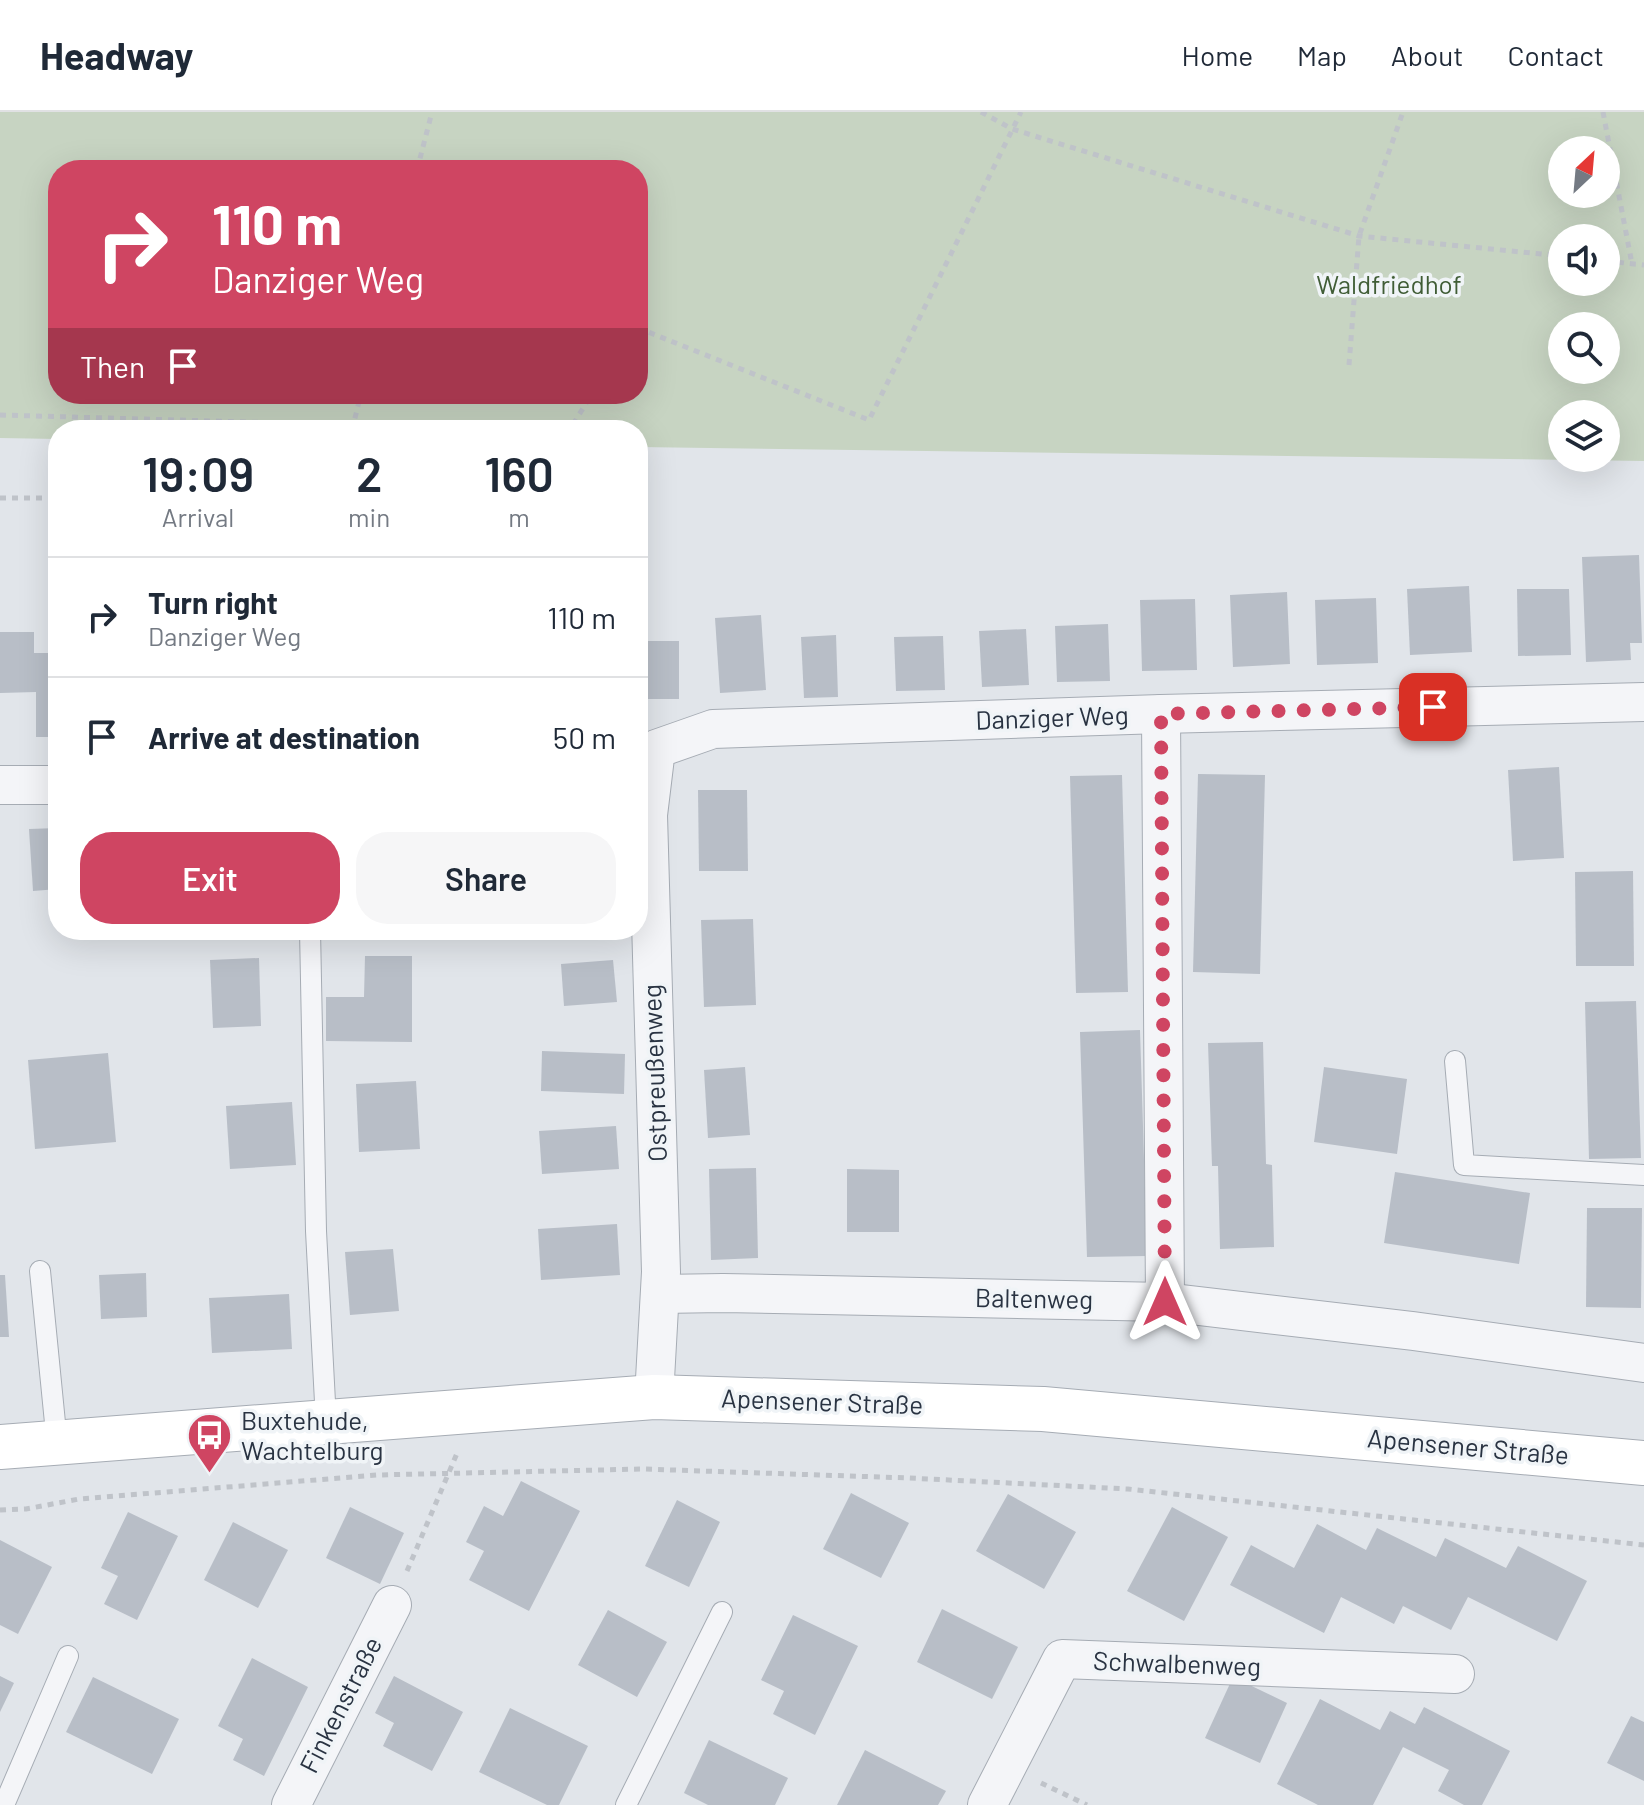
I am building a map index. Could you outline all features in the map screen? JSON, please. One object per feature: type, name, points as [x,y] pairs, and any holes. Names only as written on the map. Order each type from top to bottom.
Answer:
[{"type":"main road","name":"Apensener Straße","points":[[0,1447],[654,1397],[1043,1409],[1644,1463]]},
{"type":"street","name":"Danziger Weg","points":[[656,749],[713,729],[1644,702]]},
{"type":"street","points":[[1161,714],[1165,1302]]},
{"type":"street","name":"Ostpreußenweg","points":[[654,1397],[660,1294],[648,815],[656,749]]},
{"type":"street","points":[[0,785],[48,785]]},
{"type":"street","name":"Baltenweg","points":[[660,1294],[1165,1302],[1413,1331],[1644,1363]]},
{"type":"street","name":"Finkenstraße","points":[[291,1805],[392,1605]]},
{"type":"street","name":"Schwalbenweg","points":[[987,1805],[1062,1659],[1455,1674]]},
{"type":"lane","points":[[310,940],[316,1231],[326,1421]]},
{"type":"lane","points":[[1455,1061],[1464,1165],[1644,1175]]},
{"type":"lane","points":[[40,1271],[57,1443]]},
{"type":"lane","points":[[626,1805],[722,1612]]},
{"type":"lane","points":[[4,1805],[68,1656]]},
{"type":"path","points":[[420,160],[432,112]]},
{"type":"path","points":[[981,112],[1012,129],[1359,236],[1548,255]]},
{"type":"path","points":[[648,332],[869,420],[1021,112]]},
{"type":"path","points":[[1349,365],[1359,236],[1403,112]]},
{"type":"path","points":[[1603,112],[1632,264]]},
{"type":"path","points":[[1620,263],[1644,265]]},
{"type":"path","points":[[0,415],[135,420]]},
{"type":"path","points":[[0,498],[48,498]]},
{"type":"path","points":[[392,1605],[476,1410]]},
{"type":"path","points":[[0,1510],[26,1509],[79,1499],[377,1475],[643,1469],[1128,1489],[1644,1545]]},
{"type":"path","points":[[1008,1766],[1087,1805]]},
{"type":"green space","name":"Waldfriedhof","points":[[0,112],[1644,112],[1644,461],[1620,461],[1620,400],[1548,400],[1548,460],[648,447],[648,420],[48,420],[48,439],[0,438]]},
{"type":"building","points":[[1639,555],[1642,643],[1630,643],[1631,660],[1586,662],[1582,557]]},
{"type":"building","points":[[1469,586],[1472,652],[1410,655],[1407,589]]},
{"type":"building","points":[[1517,589],[1569,589],[1571,655],[1518,656]]},
{"type":"building","points":[[1287,592],[1290,664],[1233,667],[1230,595]]},
{"type":"building","points":[[1376,598],[1378,663],[1317,665],[1315,600]]},
{"type":"building","points":[[1195,599],[1197,670],[1142,671],[1140,600]]},
{"type":"building","points":[[761,615],[766,690],[720,693],[715,618]]},
{"type":"building","points":[[1108,624],[1110,681],[1057,682],[1055,626]]},
{"type":"building","points":[[1026,629],[1029,685],[982,687],[979,631]]},
{"type":"building","points":[[0,632],[34,632],[34,653],[48,653],[48,737],[36,737],[36,692],[0,693]]},
{"type":"building","points":[[836,635],[838,697],[804,698],[801,637]]},
{"type":"building","points":[[943,636],[945,690],[896,691],[894,637]]},
{"type":"building","points":[[648,641],[679,641],[679,699],[648,699]]},
{"type":"building","points":[[1559,767],[1564,858],[1513,861],[1508,770]]},
{"type":"building","points":[[1198,774],[1265,775],[1260,974],[1193,972]]},
{"type":"building","points":[[1122,775],[1128,992],[1076,993],[1070,776]]},
{"type":"building","points":[[698,790],[747,790],[748,871],[699,871]]},
{"type":"building","points":[[48,828],[48,890],[33,891],[29,829]]},
{"type":"building","points":[[1633,871],[1634,966],[1576,966],[1575,872]]},
{"type":"building","points":[[753,919],[756,1005],[704,1007],[701,920]]},
{"type":"building","points":[[365,956],[412,956],[412,1042],[326,1041],[326,997],[364,997]]},
{"type":"building","points":[[259,958],[261,1026],[213,1028],[210,960]]},
{"type":"building","points":[[613,960],[617,1002],[564,1006],[561,964]]},
{"type":"building","points":[[1636,1001],[1641,1158],[1589,1159],[1585,1002]]},
{"type":"building","points":[[1140,1030],[1147,1256],[1087,1257],[1080,1032]]},
{"type":"building","points":[[1263,1042],[1266,1164],[1272,1165],[1274,1247],[1220,1249],[1218,1166],[1212,1166],[1208,1043]]},
{"type":"building","points":[[542,1051],[625,1054],[624,1094],[541,1091]]},
{"type":"building","points":[[108,1053],[116,1142],[35,1149],[28,1060]]},
{"type":"building","points":[[745,1067],[750,1135],[708,1138],[704,1070]]},
{"type":"building","points":[[1324,1067],[1407,1079],[1397,1154],[1314,1142]]},
{"type":"building","points":[[416,1081],[420,1149],[359,1152],[356,1084]]},
{"type":"building","points":[[292,1102],[296,1165],[230,1169],[226,1106]]},
{"type":"building","points":[[616,1126],[619,1169],[542,1174],[539,1131]]},
{"type":"building","points":[[756,1168],[758,1258],[711,1260],[709,1169]]},
{"type":"building","points":[[847,1169],[899,1170],[899,1232],[847,1232]]},
{"type":"building","points":[[1395,1172],[1530,1193],[1519,1264],[1384,1243]]},
{"type":"building","points":[[1587,1208],[1642,1208],[1641,1308],[1586,1307]]},
{"type":"building","points":[[617,1224],[620,1275],[541,1280],[538,1229]]},
{"type":"building","points":[[393,1249],[399,1311],[350,1315],[345,1252]]},
{"type":"building","points":[[146,1273],[147,1317],[101,1319],[99,1275]]},
{"type":"building","points":[[0,1275],[5,1275],[9,1337],[0,1337]]},
{"type":"building","points":[[289,1294],[292,1349],[212,1353],[209,1298]]},
{"type":"building","points":[[521,1481],[580,1511],[529,1611],[469,1580],[484,1551],[466,1542],[484,1506],[503,1516]]},
{"type":"building","points":[[851,1493],[909,1523],[881,1578],[823,1549]]},
{"type":"building","points":[[1008,1494],[1076,1532],[1044,1589],[976,1551]]},
{"type":"building","points":[[677,1500],[720,1522],[689,1587],[645,1566]]},
{"type":"building","points":[[350,1507],[404,1533],[380,1584],[326,1558]]},
{"type":"building","points":[[1172,1507],[1228,1537],[1184,1621],[1127,1591]]},
{"type":"building","points":[[128,1512],[178,1536],[137,1620],[104,1604],[118,1576],[101,1568]]},
{"type":"building","points":[[233,1522],[288,1550],[258,1608],[204,1580]]},
{"type":"building","points":[[1317,1524],[1366,1550],[1377,1528],[1436,1557],[1445,1538],[1506,1568],[1518,1546],[1587,1581],[1557,1641],[1468,1597],[1451,1630],[1403,1606],[1394,1624],[1341,1597],[1324,1633],[1230,1585],[1251,1545],[1294,1568]]},
{"type":"building","points":[[0,1540],[52,1567],[18,1634],[0,1625]]},
{"type":"building","points":[[942,1609],[1018,1647],[992,1699],[917,1662]]},
{"type":"building","points":[[608,1610],[667,1642],[637,1697],[578,1665]]},
{"type":"building","points":[[793,1615],[858,1646],[815,1735],[773,1714],[784,1691],[761,1680]]},
{"type":"building","points":[[252,1658],[308,1687],[264,1776],[233,1760],[243,1739],[218,1726]]},
{"type":"building","points":[[0,1676],[14,1683],[0,1712]]},
{"type":"building","points":[[394,1676],[463,1712],[432,1771],[383,1746],[394,1723],[375,1713]]},
{"type":"building","points":[[93,1677],[179,1719],[152,1774],[66,1732]]},
{"type":"building","points":[[1233,1677],[1287,1703],[1260,1763],[1205,1738]]},
{"type":"building","points":[[1320,1699],[1380,1730],[1390,1711],[1415,1724],[1424,1707],[1510,1751],[1482,1805],[1464,1805],[1438,1791],[1449,1770],[1403,1747],[1373,1805],[1318,1805],[1277,1784]]},
{"type":"building","points":[[510,1708],[588,1746],[559,1805],[547,1805],[479,1772]]},
{"type":"building","points":[[1631,1716],[1644,1722],[1644,1781],[1607,1763]]},
{"type":"building","points":[[709,1740],[788,1778],[775,1805],[708,1805],[684,1793]]},
{"type":"building","points":[[865,1750],[946,1791],[938,1805],[837,1805]]},
{"type":"place","name":"Buxtehude, Wachtelburg","points":[[210,1475]]},
{"type":"route","points":[[1165,1302],[1161,714],[1433,707]]}]
